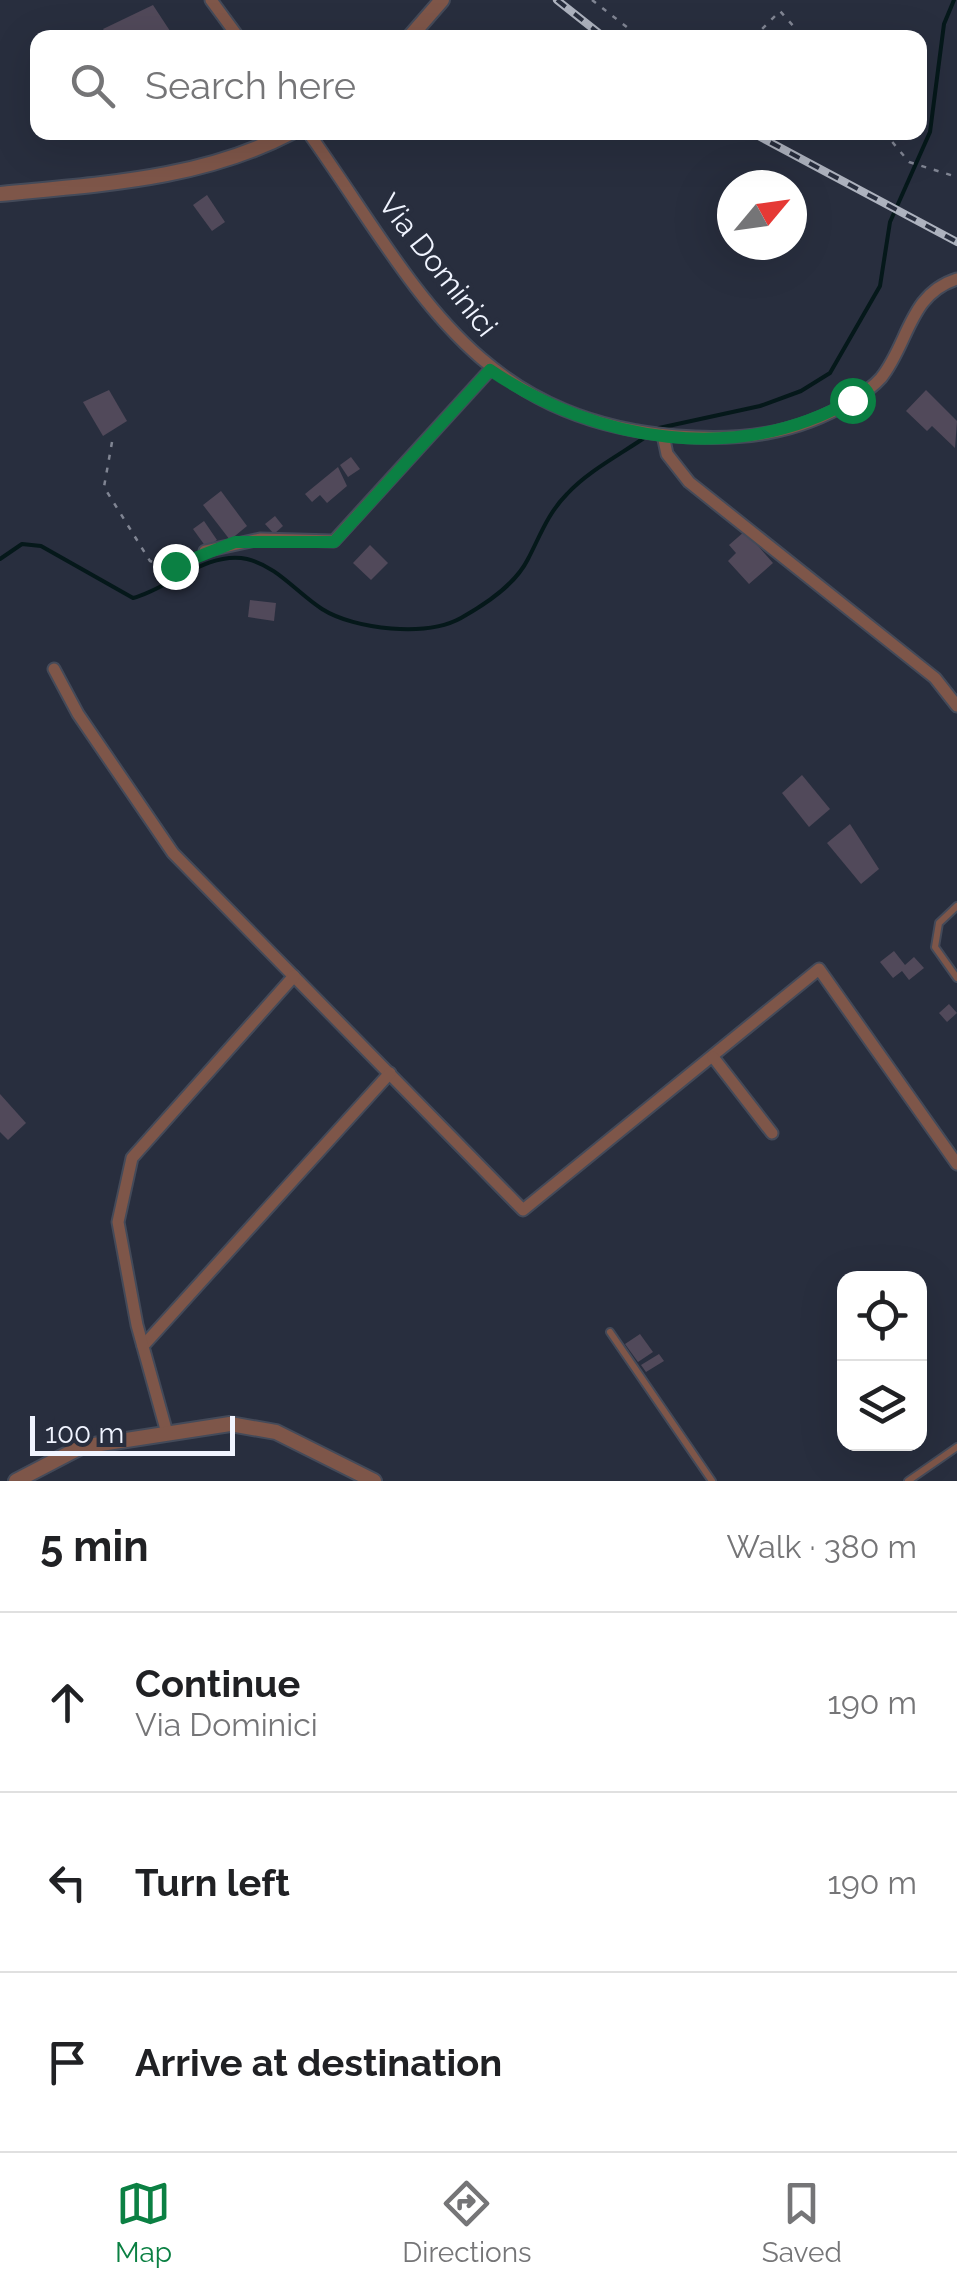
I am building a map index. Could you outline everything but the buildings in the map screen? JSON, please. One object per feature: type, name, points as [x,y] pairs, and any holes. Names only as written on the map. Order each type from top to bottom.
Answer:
[{"type":"street","points":[[212,0],[233,30]]},
{"type":"street","points":[[416,30],[442,0]]},
{"type":"street","points":[[0,194],[181,174],[235,158],[274,140]]},
{"type":"street","name":"Via Dominici","points":[[313,140],[384,245],[490,370],[524,393],[623,432],[733,440],[818,419],[880,379],[922,300],[940,285],[957,279]]},
{"type":"street","points":[[205,550],[260,539],[334,542],[490,370]]},
{"type":"street","points":[[660,434],[667,454],[689,482],[935,678],[957,706]]},
{"type":"street","points":[[54,669],[78,714],[173,853],[523,1210],[819,969],[957,1164]]},
{"type":"street","points":[[168,1433],[143,1346],[118,1222],[132,1158],[294,976]]},
{"type":"street","points":[[712,1057],[772,1134]]},
{"type":"street","points":[[143,1346],[390,1074]]},
{"type":"street","points":[[16,1481],[81,1447],[230,1424],[258,1427],[312,1448],[374,1481]]},
{"type":"lane","points":[[957,906],[940,924],[935,947],[957,978]]},
{"type":"lane","points":[[610,1332],[712,1481]]},
{"type":"lane","points":[[908,1481],[957,1447]]},
{"type":"path","points":[[592,0],[631,30]]},
{"type":"path","points":[[762,30],[780,11],[797,30]]},
{"type":"path","points":[[891,140],[909,162],[957,177]]},
{"type":"path","points":[[112,442],[104,486],[150,561],[169,568],[205,550]]},
{"type":"waterway","points":[[927,139],[944,24],[954,0]]},
{"type":"waterway","points":[[659,428],[760,406],[801,391],[830,373],[880,286],[890,222],[926,140]]},
{"type":"waterway","points":[[0,559],[22,544],[41,546],[133,598],[203,565],[232,558],[247,559],[268,568],[336,616],[372,626],[430,628],[461,618],[508,585],[560,501],[595,470],[647,436]]},
{"type":"railway","points":[[557,0],[595,30]]},
{"type":"railway","points":[[766,140],[957,242]]},
{"type":"route","points":[[175,566],[205,550],[235,542],[334,542],[490,370],[524,393],[623,432],[733,440],[818,419],[852,400]]}]
